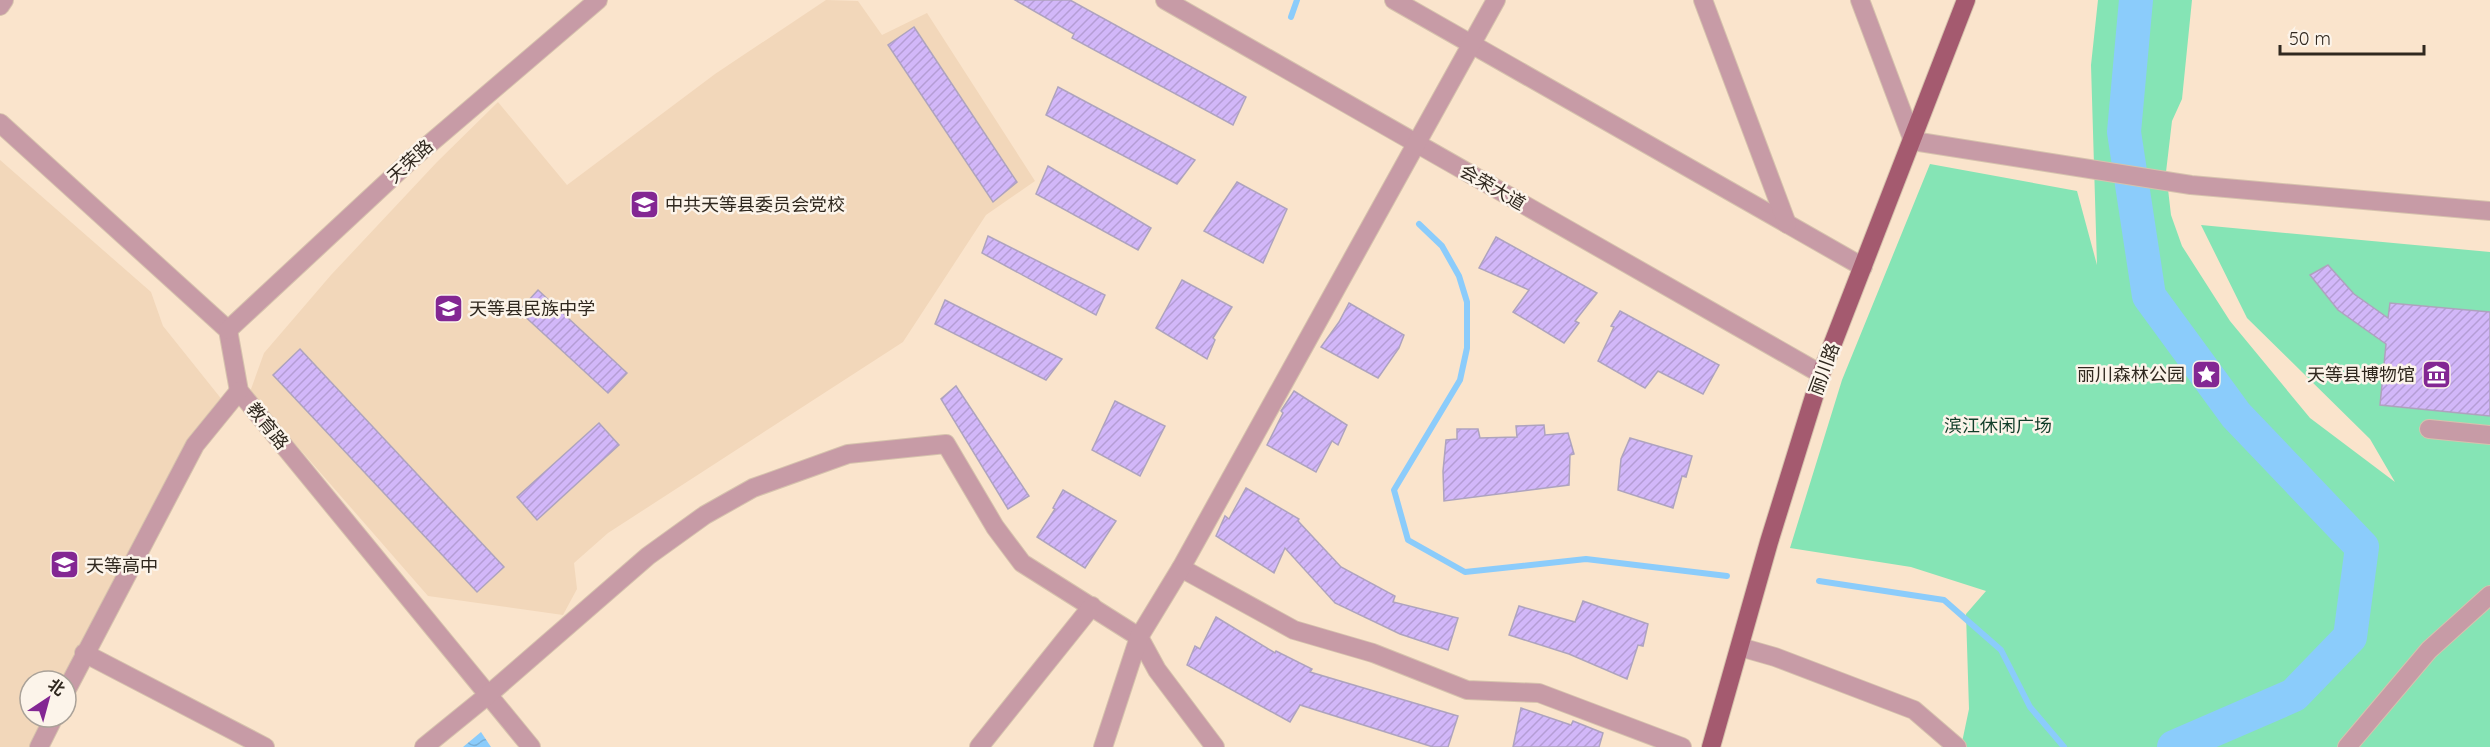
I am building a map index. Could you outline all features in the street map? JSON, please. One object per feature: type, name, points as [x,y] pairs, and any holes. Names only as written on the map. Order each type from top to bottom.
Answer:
[{"type":"main road","name":"丽川路","points":[[1711,747],[1769,542],[1821,374],[1966,0]]},
{"type":"street","points":[[0,6],[4,0]]},
{"type":"street","name":"天荣路","points":[[228,330],[413,158],[598,0]]},
{"type":"street","name":"会荣大道","points":[[1165,0],[1821,374]]},
{"type":"street","points":[[1394,0],[1863,267]]},
{"type":"street","points":[[1103,747],[1139,637],[1181,568],[1496,0]]},
{"type":"street","points":[[1703,0],[1787,224]]},
{"type":"street","points":[[1860,0],[1913,141],[2191,185],[2490,211]]},
{"type":"street","points":[[0,123],[228,330]]},
{"type":"street","name":"教育路","points":[[228,330],[239,391],[531,747]]},
{"type":"street","points":[[76,669],[195,445],[239,391]]},
{"type":"street","points":[[2429,429],[2490,435]]},
{"type":"street","points":[[424,747],[488,695],[648,556],[705,515],[753,488],[848,454],[946,444],[994,527],[1022,562],[1139,637],[1157,670],[1215,747]]},
{"type":"street","points":[[1181,568],[1294,630],[1373,653],[1467,690],[1539,693],[1682,747]]},
{"type":"street","points":[[2347,747],[2429,650],[2490,595]]},
{"type":"street","points":[[979,747],[1092,606]]},
{"type":"street","points":[[1740,647],[1775,657],[1914,710],[1957,747]]},
{"type":"street","points":[[84,653],[264,747]]},
{"type":"street","points":[[39,747],[48,729]]},
{"type":"shaded area","name":"天等县民族中学","points":[[826,0],[858,1],[882,35],[927,13],[1035,181],[986,215],[903,342],[608,533],[574,563],[577,589],[563,615],[428,596],[250,392],[264,353],[331,275],[437,162],[498,102],[567,185],[715,74]]},
{"type":"shaded area","name":"天等高中","points":[[0,160],[151,292],[163,326],[223,401],[73,669],[18,669],[18,729],[47,729],[38,747],[0,747]]},
{"type":"green space","name":"滨江休闲广场","points":[[2098,0],[2192,0],[2182,99],[2172,121],[2166,172],[2171,215],[2182,246],[2230,321],[2310,418],[2395,482],[2370,439],[2247,318],[2201,225],[2490,252],[2490,747],[1961,747],[1969,709],[1966,614],[1986,591],[1911,567],[1790,548],[1842,380],[1930,164],[2077,191],[2097,265],[2091,65]]},
{"type":"water","points":[[481,732],[491,747],[463,747]]},
{"type":"building","points":[[1015,0],[1070,0],[1246,97],[1233,125],[1072,38],[1074,34]]},
{"type":"building","points":[[914,27],[1017,182],[993,202],[888,45]]},
{"type":"building","points":[[1058,87],[1195,160],[1177,184],[1046,115]]},
{"type":"building","points":[[1048,166],[1151,228],[1138,250],[1036,194]]},
{"type":"building","points":[[1237,182],[1287,209],[1263,263],[1204,231]]},
{"type":"building","points":[[988,236],[1105,295],[1096,315],[982,253]]},
{"type":"building","points":[[1496,237],[1597,293],[1575,321],[1579,323],[1564,343],[1513,312],[1529,290],[1479,268]]},
{"type":"building","name":"天等县博物馆","points":[[2328,265],[2354,294],[2388,318],[2390,303],[2490,312],[2490,416],[2380,405],[2386,344],[2338,310],[2310,275]]},
{"type":"building","points":[[1182,280],[1232,307],[1213,338],[1215,340],[1207,359],[1156,328]]},
{"type":"building","points":[[538,290],[627,373],[608,393],[519,311]]},
{"type":"building","points":[[945,300],[1062,359],[1046,380],[935,324]]},
{"type":"building","points":[[1349,303],[1404,335],[1399,348],[1378,378],[1321,347]]},
{"type":"building","points":[[1620,311],[1719,365],[1703,394],[1658,371],[1645,388],[1598,361],[1614,327],[1611,326]]},
{"type":"building","points":[[300,349],[504,567],[477,592],[273,375]]},
{"type":"building","points":[[956,386],[1029,496],[1008,509],[941,399]]},
{"type":"building","points":[[1294,391],[1347,425],[1338,445],[1332,441],[1316,472],[1267,445],[1283,413],[1281,411]]},
{"type":"building","points":[[1115,401],[1165,426],[1140,476],[1092,450]]},
{"type":"building","points":[[599,423],[619,445],[537,520],[517,497]]},
{"type":"building","points":[[1544,425],[1545,435],[1568,433],[1574,454],[1570,455],[1569,485],[1444,501],[1443,471],[1446,440],[1457,439],[1457,429],[1478,429],[1480,438],[1517,437],[1516,426]]},
{"type":"building","points":[[1630,438],[1692,456],[1686,477],[1682,476],[1673,508],[1618,490],[1621,459]]},
{"type":"building","points":[[1246,488],[1299,519],[1298,521],[1341,567],[1395,596],[1393,602],[1458,618],[1448,650],[1400,634],[1335,603],[1285,548],[1274,573],[1216,536],[1225,516],[1229,519]]},
{"type":"building","points":[[1063,490],[1116,521],[1085,568],[1037,537],[1055,509],[1053,508]]},
{"type":"building","points":[[1583,601],[1648,624],[1643,646],[1638,645],[1627,679],[1569,654],[1509,635],[1519,606],[1575,622]]},
{"type":"building","points":[[1216,617],[1275,653],[1276,651],[1312,669],[1310,672],[1458,716],[1448,747],[1433,747],[1300,705],[1290,722],[1187,665],[1195,646],[1200,649]]},
{"type":"building","points":[[1521,708],[1571,725],[1573,721],[1603,733],[1599,747],[1513,747]]},
{"type":"waterway","points":[[1291,17],[1297,0]]},
{"type":"waterway","points":[[2136,0],[2124,132],[2149,296],[2236,415],[2362,547],[2350,637],[2294,695],[2174,747]]},
{"type":"waterway","points":[[1419,224],[1442,246],[1459,276],[1467,302],[1467,348],[1460,380],[1394,490],[1408,540],[1465,572],[1586,559],[1727,576]]},
{"type":"waterway","points":[[1819,581],[1944,600],[2001,650],[2030,707],[2064,747]]},
{"type":"place","name":"中共天等县委员会党校","points":[[644,204]]},
{"type":"place","name":"天等县民族中学","points":[[448,308]]},
{"type":"place","name":"丽川森林公园","points":[[2206,374]]},
{"type":"place","name":"天等县博物馆","points":[[2436,374]]},
{"type":"place","name":"天等高中","points":[[65,565]]}]
